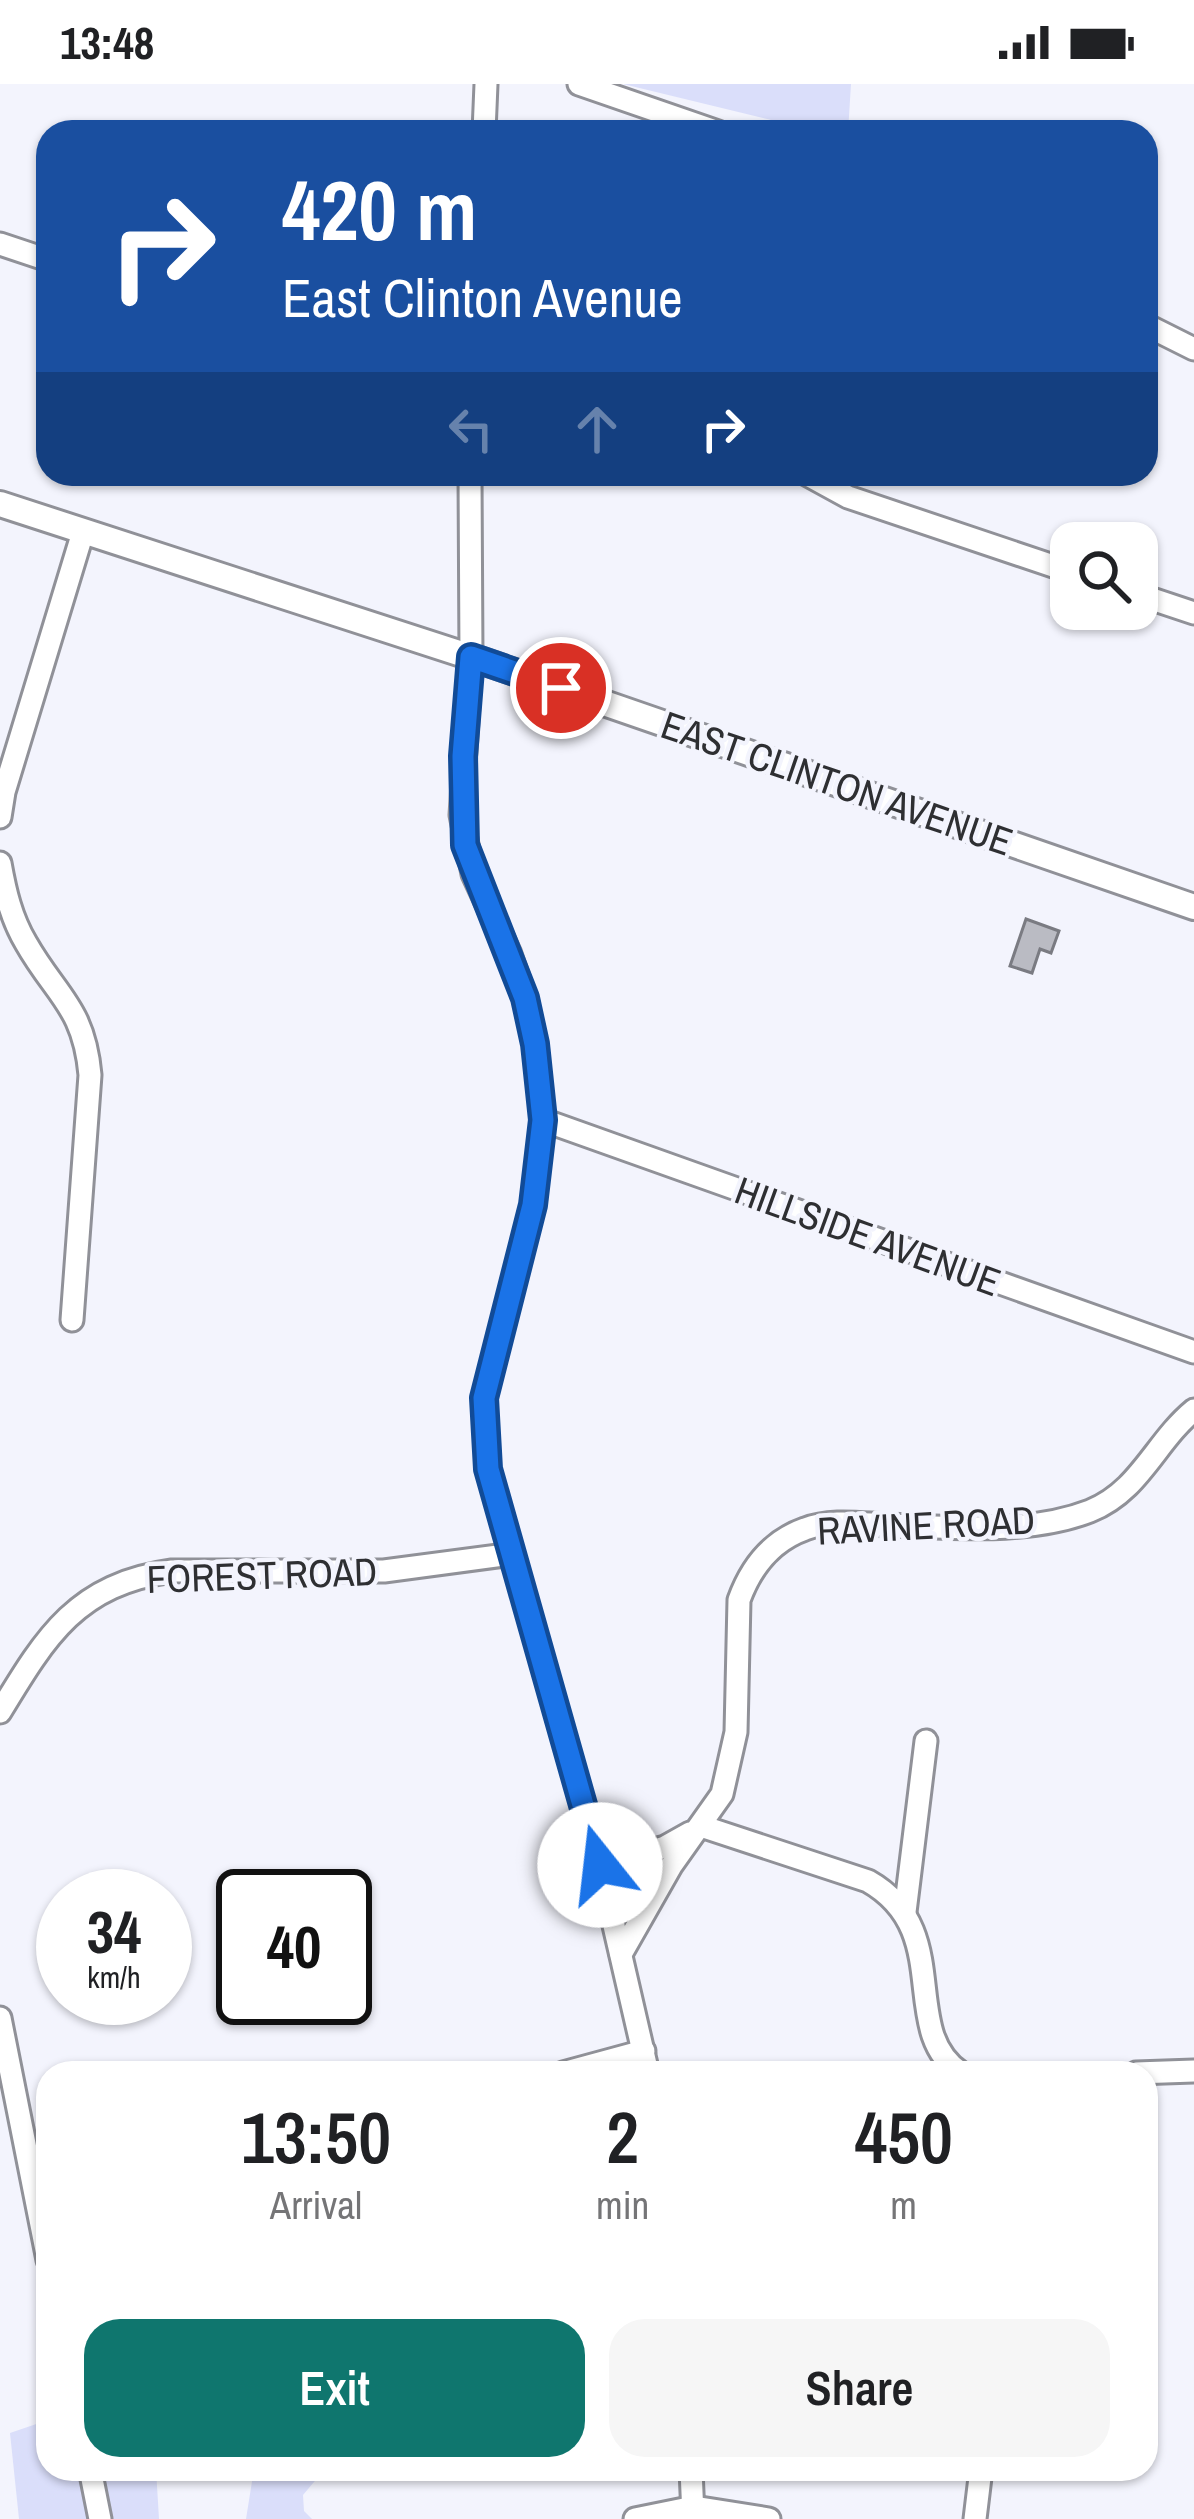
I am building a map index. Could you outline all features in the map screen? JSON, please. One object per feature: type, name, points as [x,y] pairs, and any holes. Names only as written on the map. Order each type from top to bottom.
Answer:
[{"type":"main road","name":"EAST CLINTON AVENUE","points":[[0,504],[471,657],[1194,907]]},
{"type":"street","points":[[484,120],[486,84]]},
{"type":"street","points":[[580,84],[684,120]]},
{"type":"street","points":[[0,244],[36,256]]},
{"type":"street","points":[[1158,331],[1194,349]]},
{"type":"street","points":[[470,486],[465,845],[525,998],[543,1120],[529,1223],[484,1398],[488,1469],[600,1865],[646,2061]]},
{"type":"street","points":[[828,486],[848,497],[1050,565]]},
{"type":"street","points":[[0,817],[83,532]]},
{"type":"street","points":[[1158,601],[1194,613]]},
{"type":"street","points":[[0,863],[26,944],[67,998],[88,1046],[90,1075],[72,1320]]},
{"type":"street","name":"HILLSIDE AVENUE","points":[[543,1120],[1194,1352]]},
{"type":"street","name":"RAVINE ROAD","points":[[621,1954],[670,1866],[722,1794],[736,1732],[739,1600],[746,1580],[772,1548],[790,1535],[828,1523],[975,1527],[1019,1525],[1089,1512],[1134,1482],[1194,1410]]},
{"type":"street","name":"FOREST ROAD","points":[[0,1710],[53,1629],[95,1594],[129,1580],[172,1571],[384,1571],[512,1554]]},
{"type":"street","points":[[905,1912],[926,1741]]},
{"type":"street","points":[[600,1865],[664,1847],[700,1826],[868,1882],[905,1912],[919,1942],[938,2051],[948,2061]]},
{"type":"street","points":[[0,2018],[36,2200]]},
{"type":"street","points":[[1158,2072],[1194,2071]]},
{"type":"street","points":[[92,2481],[100,2519]]},
{"type":"street","points":[[692,2481],[693,2513]]},
{"type":"street","points":[[975,2519],[980,2481]]},
{"type":"street","points":[[635,2519],[693,2513],[769,2519]]},
{"type":"shaded area","points":[[623,84],[851,84],[849,120],[771,120]]},
{"type":"shaded area","points":[[36,2424],[36,2481],[157,2481],[159,2519],[19,2519],[10,2433]]},
{"type":"shaded area","points":[[252,2481],[315,2481],[303,2495],[304,2511],[312,2519],[246,2519]]},
{"type":"building","points":[[1026,919],[1059,931],[1051,953],[1040,949],[1032,973],[1010,966]]},
{"type":"route","points":[[561,688],[471,657],[461,815],[473,874],[525,998],[543,1120],[533,1205],[484,1398],[483,1434],[488,1469],[600,1865]]}]
